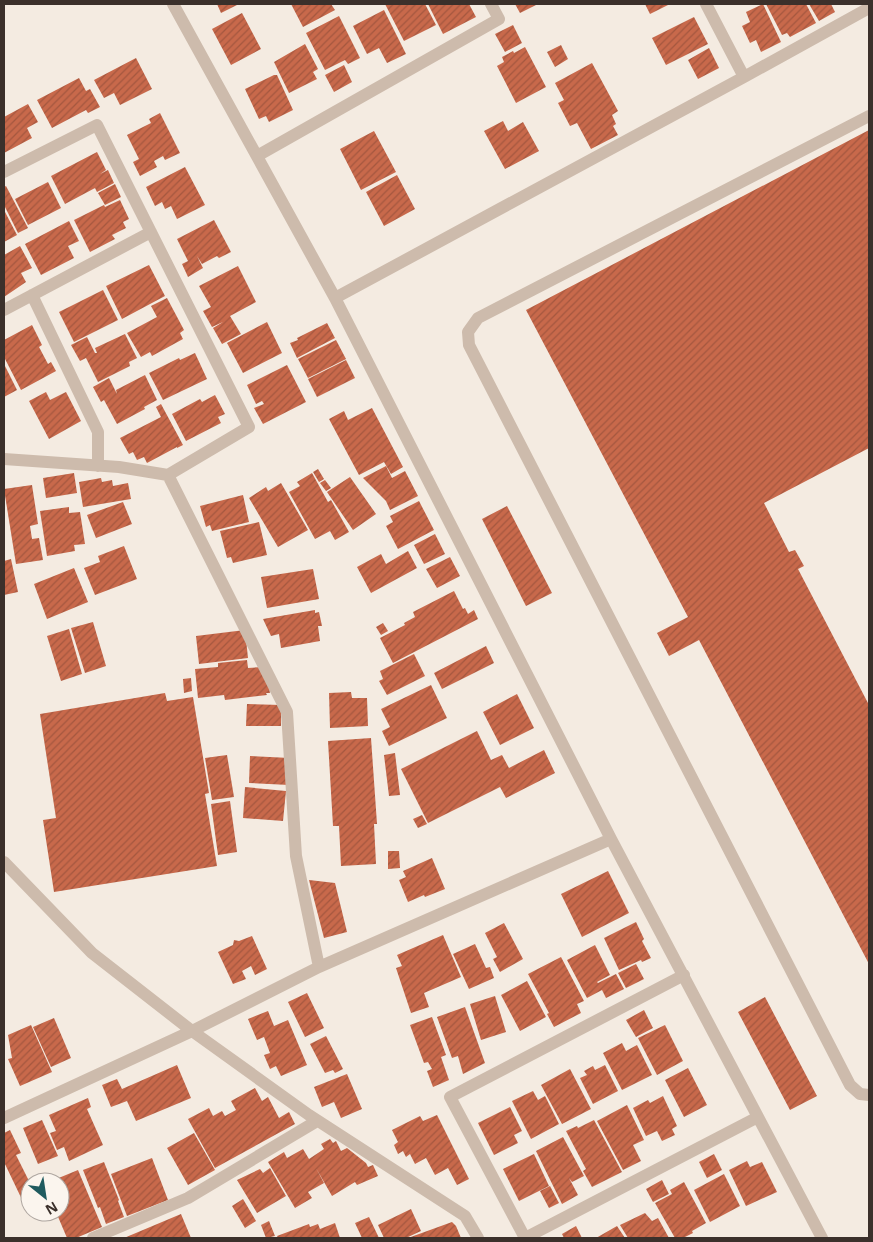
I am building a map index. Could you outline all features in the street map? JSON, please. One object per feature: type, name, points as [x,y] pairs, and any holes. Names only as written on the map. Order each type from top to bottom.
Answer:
[{"type":"street","points":[[173,4],[335,298],[611,839],[822,1238]]},
{"type":"street","points":[[257,156],[499,19],[491,4]]},
{"type":"street","points":[[706,4],[744,77]]},
{"type":"street","points":[[335,298],[869,8]]},
{"type":"street","points":[[869,116],[478,318],[468,332],[474,354],[850,1085],[860,1094],[869,1095]]},
{"type":"street","points":[[4,172],[97,125],[249,427],[168,475],[119,467],[4,459]]},
{"type":"street","points":[[4,310],[151,232]]},
{"type":"street","points":[[32,295],[98,432],[98,466]]},
{"type":"street","points":[[168,475],[287,712],[296,856],[319,967]]},
{"type":"street","points":[[4,1118],[192,1031],[319,967],[611,839]]},
{"type":"street","points":[[4,862],[92,953],[192,1031],[318,1120],[465,1216],[478,1238]]},
{"type":"street","points":[[684,975],[450,1097],[454,1106],[525,1238],[758,1117]]},
{"type":"street","points":[[93,1238],[188,1198],[318,1120]]},
{"type":"building","points":[[217,4],[239,4],[221,13]]},
{"type":"building","points":[[291,4],[331,4],[335,10],[303,27]]},
{"type":"building","points":[[385,4],[425,4],[436,25],[404,41]]},
{"type":"building","points":[[428,4],[469,4],[476,17],[443,34]]},
{"type":"building","points":[[515,4],[538,4],[520,13]]},
{"type":"building","points":[[645,4],[670,4],[650,14]]},
{"type":"building","points":[[763,4],[781,42],[761,52],[756,40],[750,43],[742,26],[750,22],[746,12]]},
{"type":"building","points":[[766,4],[806,4],[816,23],[790,37],[787,33],[782,35]]},
{"type":"building","points":[[809,4],[831,4],[835,12],[819,21]]},
{"type":"building","points":[[384,10],[406,54],[387,63],[379,48],[367,54],[353,26]]},
{"type":"building","points":[[242,13],[261,49],[231,65],[212,29]]},
{"type":"building","points":[[339,16],[360,58],[348,64],[345,60],[325,70],[306,33]]},
{"type":"building","points":[[694,17],[708,44],[666,65],[652,38]]},
{"type":"building","points":[[513,25],[522,43],[505,52],[495,34]]},
{"type":"building","points":[[305,44],[318,69],[313,72],[317,79],[289,93],[274,62]]},
{"type":"building","points":[[561,45],[568,59],[555,67],[547,52]]},
{"type":"building","points":[[525,47],[546,87],[516,103],[497,66],[504,62],[502,57]]},
{"type":"building","points":[[709,48],[719,68],[698,79],[688,60]]},
{"type":"building","points":[[136,58],[152,89],[120,105],[114,93],[104,98],[94,80]]},
{"type":"building","points":[[592,63],[618,111],[612,115],[616,124],[613,126],[618,135],[591,149],[577,123],[570,126],[558,103],[564,100],[555,83]]},
{"type":"building","points":[[344,65],[352,82],[334,92],[325,75]]},
{"type":"building","points":[[277,75],[293,110],[269,122],[266,116],[259,119],[245,89]]},
{"type":"building","points":[[79,78],[86,91],[90,89],[100,107],[88,113],[86,110],[52,128],[37,100]]},
{"type":"building","points":[[28,104],[38,122],[27,128],[32,138],[4,153],[4,117]]},
{"type":"building","points":[[160,113],[180,153],[165,160],[163,156],[154,161],[157,167],[140,176],[133,162],[139,159],[127,135],[151,123],[149,119]]},
{"type":"building","points":[[503,121],[508,131],[523,122],[539,151],[505,169],[484,131]]},
{"type":"building","points":[[869,130],[869,448],[764,503],[789,552],[795,550],[804,566],[798,569],[869,705],[869,964],[699,640],[669,656],[657,633],[688,617],[526,310]]},
{"type":"building","points":[[374,131],[396,172],[361,190],[340,149]]},
{"type":"building","points":[[97,152],[106,170],[100,174],[108,170],[114,183],[97,192],[95,188],[65,204],[51,176]]},
{"type":"building","points":[[185,167],[205,205],[177,219],[171,206],[165,209],[162,202],[155,206],[146,187]]},
{"type":"building","points":[[397,175],[415,209],[384,226],[366,192]]},
{"type":"building","points":[[48,182],[61,208],[28,225],[15,199]]},
{"type":"building","points":[[115,184],[121,197],[105,205],[98,193]]},
{"type":"building","points":[[6,186],[28,228],[18,233],[4,205],[4,187]]},
{"type":"building","points":[[120,200],[129,219],[123,222],[126,228],[112,235],[115,239],[90,252],[74,220],[104,205],[105,207]]},
{"type":"building","points":[[4,210],[17,235],[4,242]]},
{"type":"building","points":[[214,220],[231,252],[219,258],[217,256],[202,264],[197,256],[203,268],[188,277],[182,264],[188,261],[177,239]]},
{"type":"building","points":[[69,221],[79,241],[68,246],[74,258],[41,275],[25,244]]},
{"type":"building","points":[[20,246],[32,268],[21,273],[26,282],[4,297],[4,255]]},
{"type":"building","points":[[149,265],[165,296],[122,319],[106,286]]},
{"type":"building","points":[[238,266],[256,302],[230,316],[241,334],[222,344],[213,328],[223,322],[212,327],[203,311],[211,307],[199,286]]},
{"type":"building","points":[[103,290],[118,320],[74,342],[59,312]]},
{"type":"building","points":[[167,298],[184,330],[180,333],[183,339],[152,356],[150,352],[141,357],[127,333],[157,317],[151,306]]},
{"type":"building","points":[[267,322],[282,353],[243,373],[227,343]]},
{"type":"building","points":[[327,323],[335,338],[297,358],[290,343]]},
{"type":"building","points":[[32,325],[42,345],[39,347],[48,364],[51,362],[56,371],[21,390],[4,357],[4,340]]},
{"type":"building","points":[[125,334],[137,358],[129,362],[130,366],[98,382],[86,358],[80,361],[71,345],[87,337],[95,353],[97,353],[95,348]]},
{"type":"building","points":[[336,340],[346,359],[308,378],[298,359]]},
{"type":"building","points":[[195,353],[207,379],[163,400],[149,373],[179,358],[180,360]]},
{"type":"building","points":[[346,360],[355,378],[317,397],[308,379]]},
{"type":"building","points":[[4,364],[17,390],[4,397]]},
{"type":"building","points":[[287,365],[306,402],[263,424],[254,408],[264,404],[262,401],[256,404],[247,385]]},
{"type":"building","points":[[145,375],[157,400],[144,407],[145,409],[117,424],[104,400],[101,402],[93,387],[109,378],[117,394],[116,390]]},
{"type":"building","points":[[46,392],[50,400],[66,392],[81,421],[49,439],[29,401]]},
{"type":"building","points":[[215,395],[225,414],[218,417],[221,423],[186,441],[172,414],[200,399],[202,402]]},
{"type":"building","points":[[161,404],[183,445],[147,463],[144,457],[137,460],[133,452],[129,454],[120,438],[161,417],[156,407]]},
{"type":"building","points":[[372,408],[403,467],[391,474],[384,462],[359,475],[329,419],[344,411],[348,420]]},
{"type":"building","points":[[386,466],[392,478],[405,471],[418,496],[390,510],[386,501],[363,478]]},
{"type":"building","points":[[318,469],[324,479],[319,482],[313,472]]},
{"type":"building","points":[[74,473],[77,493],[46,498],[43,478]]},
{"type":"building","points":[[312,473],[328,502],[331,500],[349,532],[335,540],[330,531],[315,539],[289,492],[300,486],[297,482]]},
{"type":"building","points":[[350,477],[376,514],[353,530],[327,492]]},
{"type":"building","points":[[101,478],[102,482],[112,480],[113,486],[128,483],[131,499],[83,507],[79,482]]},
{"type":"building","points":[[325,480],[331,488],[326,491],[320,483]]},
{"type":"building","points":[[281,483],[308,530],[278,547],[249,498],[266,487],[268,491]]},
{"type":"building","points":[[32,485],[38,524],[30,526],[32,539],[39,538],[43,560],[16,564],[4,489]]},
{"type":"building","points":[[243,495],[249,522],[212,531],[210,525],[206,527],[200,506]]},
{"type":"building","points":[[419,501],[434,530],[398,549],[386,526],[393,522],[390,516]]},
{"type":"building","points":[[123,502],[132,524],[96,538],[87,515]]},
{"type":"building","points":[[507,506],[552,593],[526,606],[482,519]]},
{"type":"building","points":[[69,507],[69,513],[80,512],[85,544],[74,545],[75,551],[47,556],[40,511]]},
{"type":"building","points":[[259,522],[267,555],[233,563],[231,557],[227,558],[220,531]]},
{"type":"building","points":[[435,534],[445,554],[424,564],[414,545]]},
{"type":"building","points":[[124,546],[137,579],[95,595],[84,568],[100,562],[98,556]]},
{"type":"building","points":[[408,551],[417,568],[371,593],[357,567],[381,554],[386,564]]},
{"type":"building","points":[[450,557],[460,576],[437,588],[426,569]]},
{"type":"building","points":[[11,559],[18,592],[4,595],[4,561]]},
{"type":"building","points":[[74,568],[88,602],[47,619],[34,584]]},
{"type":"building","points":[[313,569],[319,599],[267,608],[261,577]]},
{"type":"building","points":[[454,591],[463,609],[465,608],[468,614],[474,610],[478,619],[393,663],[380,638],[405,625],[404,623],[415,617],[413,612]]},
{"type":"building","points":[[315,610],[315,613],[319,612],[322,626],[318,626],[320,641],[281,648],[279,634],[271,636],[263,619]]},
{"type":"building","points":[[93,622],[106,666],[85,673],[71,628]]},
{"type":"building","points":[[383,623],[388,631],[381,635],[376,627]]},
{"type":"building","points":[[69,629],[82,674],[61,681],[47,636]]},
{"type":"building","points":[[245,630],[248,658],[199,664],[196,636]]},
{"type":"building","points":[[486,646],[494,663],[442,689],[434,673]]},
{"type":"building","points":[[414,654],[425,676],[387,695],[379,681],[383,679],[380,671]]},
{"type":"building","points":[[247,660],[248,668],[263,667],[270,693],[266,693],[267,695],[225,700],[224,695],[198,698],[195,669],[218,667],[218,663]]},
{"type":"building","points":[[191,678],[192,691],[184,693],[183,679]]},
{"type":"building","points":[[431,685],[447,718],[389,746],[382,731],[390,727],[381,709]]},
{"type":"building","points":[[351,692],[352,698],[367,698],[368,726],[330,728],[329,693]]},
{"type":"building","points":[[165,693],[167,701],[193,697],[209,793],[205,794],[217,866],[54,892],[43,820],[56,818],[40,714]]},
{"type":"building","points":[[517,694],[534,728],[500,745],[483,712]]},
{"type":"building","points":[[247,704],[281,705],[281,726],[246,726]]},
{"type":"building","points":[[477,731],[491,760],[502,755],[509,768],[544,750],[555,773],[506,798],[500,787],[428,823],[401,769]]},
{"type":"building","points":[[371,738],[377,824],[374,824],[376,864],[341,866],[339,826],[333,826],[328,741]]},
{"type":"building","points":[[395,753],[400,795],[389,796],[384,755]]},
{"type":"building","points":[[227,755],[234,797],[212,800],[205,758]]},
{"type":"building","points":[[250,756],[290,758],[289,785],[249,783]]},
{"type":"building","points":[[245,787],[286,791],[283,821],[243,818]]},
{"type":"building","points":[[230,801],[237,852],[218,855],[211,804]]},
{"type":"building","points":[[422,815],[427,824],[418,828],[413,819]]},
{"type":"building","points":[[388,851],[399,851],[400,868],[388,869]]},
{"type":"building","points":[[432,858],[445,889],[408,902],[399,880],[406,877],[403,871]]},
{"type":"building","points":[[608,871],[629,913],[582,937],[561,894]]},
{"type":"building","points":[[309,880],[335,883],[347,932],[324,938]]},
{"type":"building","points":[[636,922],[644,939],[642,941],[651,958],[642,962],[641,960],[619,970],[604,938]]},
{"type":"building","points":[[504,923],[523,959],[500,972],[493,959],[497,957],[485,933]]},
{"type":"building","points":[[443,935],[461,977],[424,993],[429,1007],[411,1013],[396,968],[402,966],[397,955]]},
{"type":"building","points":[[252,936],[267,969],[255,975],[251,966],[242,971],[246,979],[233,984],[218,952],[233,945],[234,940],[239,941]]},
{"type":"building","points":[[475,944],[486,968],[490,967],[494,978],[469,989],[453,954]]},
{"type":"building","points":[[595,945],[610,975],[597,982],[616,974],[624,989],[606,998],[602,990],[587,998],[567,960]]},
{"type":"building","points":[[561,957],[584,1001],[577,1004],[581,1013],[554,1027],[547,1014],[549,1013],[528,974]]},
{"type":"building","points":[[636,964],[644,979],[626,988],[618,973]]},
{"type":"building","points":[[527,981],[546,1017],[520,1031],[501,995]]},
{"type":"building","points":[[307,993],[324,1028],[305,1037],[288,1002]]},
{"type":"building","points":[[495,996],[506,1032],[481,1040],[470,1004]]},
{"type":"building","points":[[765,997],[817,1096],[790,1110],[738,1012]]},
{"type":"building","points":[[465,1007],[485,1063],[463,1074],[458,1056],[452,1058],[437,1017]]},
{"type":"building","points":[[644,1010],[653,1028],[636,1037],[626,1020]]},
{"type":"building","points":[[268,1011],[274,1026],[288,1020],[307,1065],[281,1076],[276,1066],[270,1069],[264,1055],[270,1053],[264,1037],[257,1040],[248,1019]]},
{"type":"building","points":[[432,1017],[446,1055],[441,1057],[449,1080],[433,1087],[427,1071],[432,1069],[428,1062],[424,1063],[410,1025]]},
{"type":"building","points":[[54,1018],[71,1058],[51,1067],[33,1027]]},
{"type":"building","points":[[31,1025],[52,1072],[20,1086],[8,1059],[12,1058],[8,1035]]},
{"type":"building","points":[[665,1025],[683,1061],[657,1075],[638,1038]]},
{"type":"building","points":[[326,1036],[343,1069],[335,1073],[333,1070],[325,1073],[310,1044]]},
{"type":"building","points":[[622,1043],[626,1051],[637,1045],[652,1075],[622,1090],[603,1053]]},
{"type":"building","points":[[177,1065],[191,1098],[136,1121],[127,1101],[111,1107],[102,1085],[117,1079],[122,1089]]},
{"type":"building","points":[[605,1065],[618,1091],[593,1104],[580,1078],[587,1075],[584,1071],[593,1066],[595,1070]]},
{"type":"building","points":[[688,1068],[707,1105],[684,1117],[665,1080]]},
{"type":"building","points":[[570,1069],[591,1109],[562,1124],[541,1085]]},
{"type":"building","points":[[347,1074],[362,1109],[341,1118],[334,1102],[322,1107],[314,1087]]},
{"type":"building","points":[[255,1088],[262,1101],[268,1097],[279,1118],[289,1112],[295,1124],[215,1168],[188,1119],[209,1108],[213,1116],[222,1111],[225,1116],[236,1110],[231,1101]]},
{"type":"building","points":[[533,1091],[538,1100],[545,1096],[559,1124],[531,1139],[512,1101]]},
{"type":"building","points":[[663,1096],[677,1126],[672,1129],[675,1135],[662,1141],[657,1131],[646,1136],[633,1108],[648,1100],[650,1103]]},
{"type":"building","points":[[88,1098],[91,1107],[87,1109],[103,1145],[69,1161],[64,1147],[57,1150],[50,1133],[56,1131],[49,1115]]},
{"type":"building","points":[[627,1105],[644,1140],[633,1145],[641,1161],[623,1170],[597,1121]]},
{"type":"building","points":[[510,1107],[522,1131],[514,1135],[518,1143],[494,1155],[478,1123]]},
{"type":"building","points":[[437,1115],[469,1179],[457,1185],[448,1168],[435,1175],[426,1158],[415,1164],[410,1154],[406,1157],[403,1151],[398,1154],[394,1145],[398,1142],[392,1130],[420,1116],[423,1121]]},
{"type":"building","points":[[42,1120],[58,1156],[38,1164],[23,1128]]},
{"type":"building","points":[[594,1120],[622,1172],[592,1187],[583,1171],[586,1169],[566,1131],[577,1126],[578,1128]]},
{"type":"building","points":[[10,1130],[21,1153],[16,1155],[24,1172],[20,1172],[20,1195],[4,1162],[4,1133]]},
{"type":"building","points":[[194,1133],[215,1170],[188,1185],[167,1148]]},
{"type":"building","points":[[563,1137],[584,1176],[572,1182],[569,1178],[578,1195],[562,1204],[536,1151]]},
{"type":"building","points":[[330,1139],[333,1143],[336,1141],[341,1151],[347,1148],[366,1163],[368,1167],[373,1165],[378,1176],[357,1185],[355,1182],[332,1196],[316,1168],[324,1183],[308,1192],[312,1198],[295,1208],[268,1162],[284,1152],[287,1158],[303,1149],[309,1159],[324,1149],[321,1144]]},
{"type":"building","points":[[534,1154],[549,1186],[519,1201],[503,1169]]},
{"type":"building","points":[[714,1154],[722,1170],[707,1178],[699,1162]]},
{"type":"building","points":[[152,1158],[168,1200],[127,1216],[111,1174]]},
{"type":"building","points":[[747,1161],[750,1167],[762,1162],[777,1192],[746,1206],[729,1170]]},
{"type":"building","points":[[104,1162],[124,1217],[106,1224],[83,1170]]},
{"type":"building","points":[[270,1168],[286,1196],[257,1213],[237,1180],[260,1169],[263,1173]]},
{"type":"building","points":[[78,1170],[102,1227],[76,1238],[67,1238],[60,1222],[70,1222],[70,1173]]},
{"type":"building","points":[[724,1174],[740,1206],[710,1222],[694,1190]]},
{"type":"building","points":[[662,1180],[669,1194],[653,1202],[646,1189]]},
{"type":"building","points":[[684,1182],[706,1223],[683,1238],[675,1238],[655,1203],[672,1194],[670,1190]]},
{"type":"building","points":[[550,1186],[559,1203],[549,1208],[540,1191]]},
{"type":"building","points":[[243,1199],[256,1221],[245,1228],[232,1206]]},
{"type":"building","points":[[411,1209],[421,1231],[406,1238],[384,1238],[378,1225]]},
{"type":"building","points":[[645,1213],[652,1221],[658,1218],[669,1238],[628,1238],[620,1225]]},
{"type":"building","points":[[181,1214],[191,1238],[124,1238]]},
{"type":"building","points":[[369,1217],[379,1238],[362,1238],[355,1223]]},
{"type":"building","points":[[269,1221],[275,1236],[266,1238],[261,1225]]},
{"type":"building","points":[[452,1222],[456,1226],[461,1238],[408,1238]]},
{"type":"building","points":[[335,1223],[340,1238],[278,1238],[277,1236],[309,1224],[310,1227],[318,1224],[320,1229]]},
{"type":"building","points":[[576,1226],[582,1238],[564,1238],[562,1234]]},
{"type":"building","points":[[617,1226],[625,1238],[596,1238]]}]
